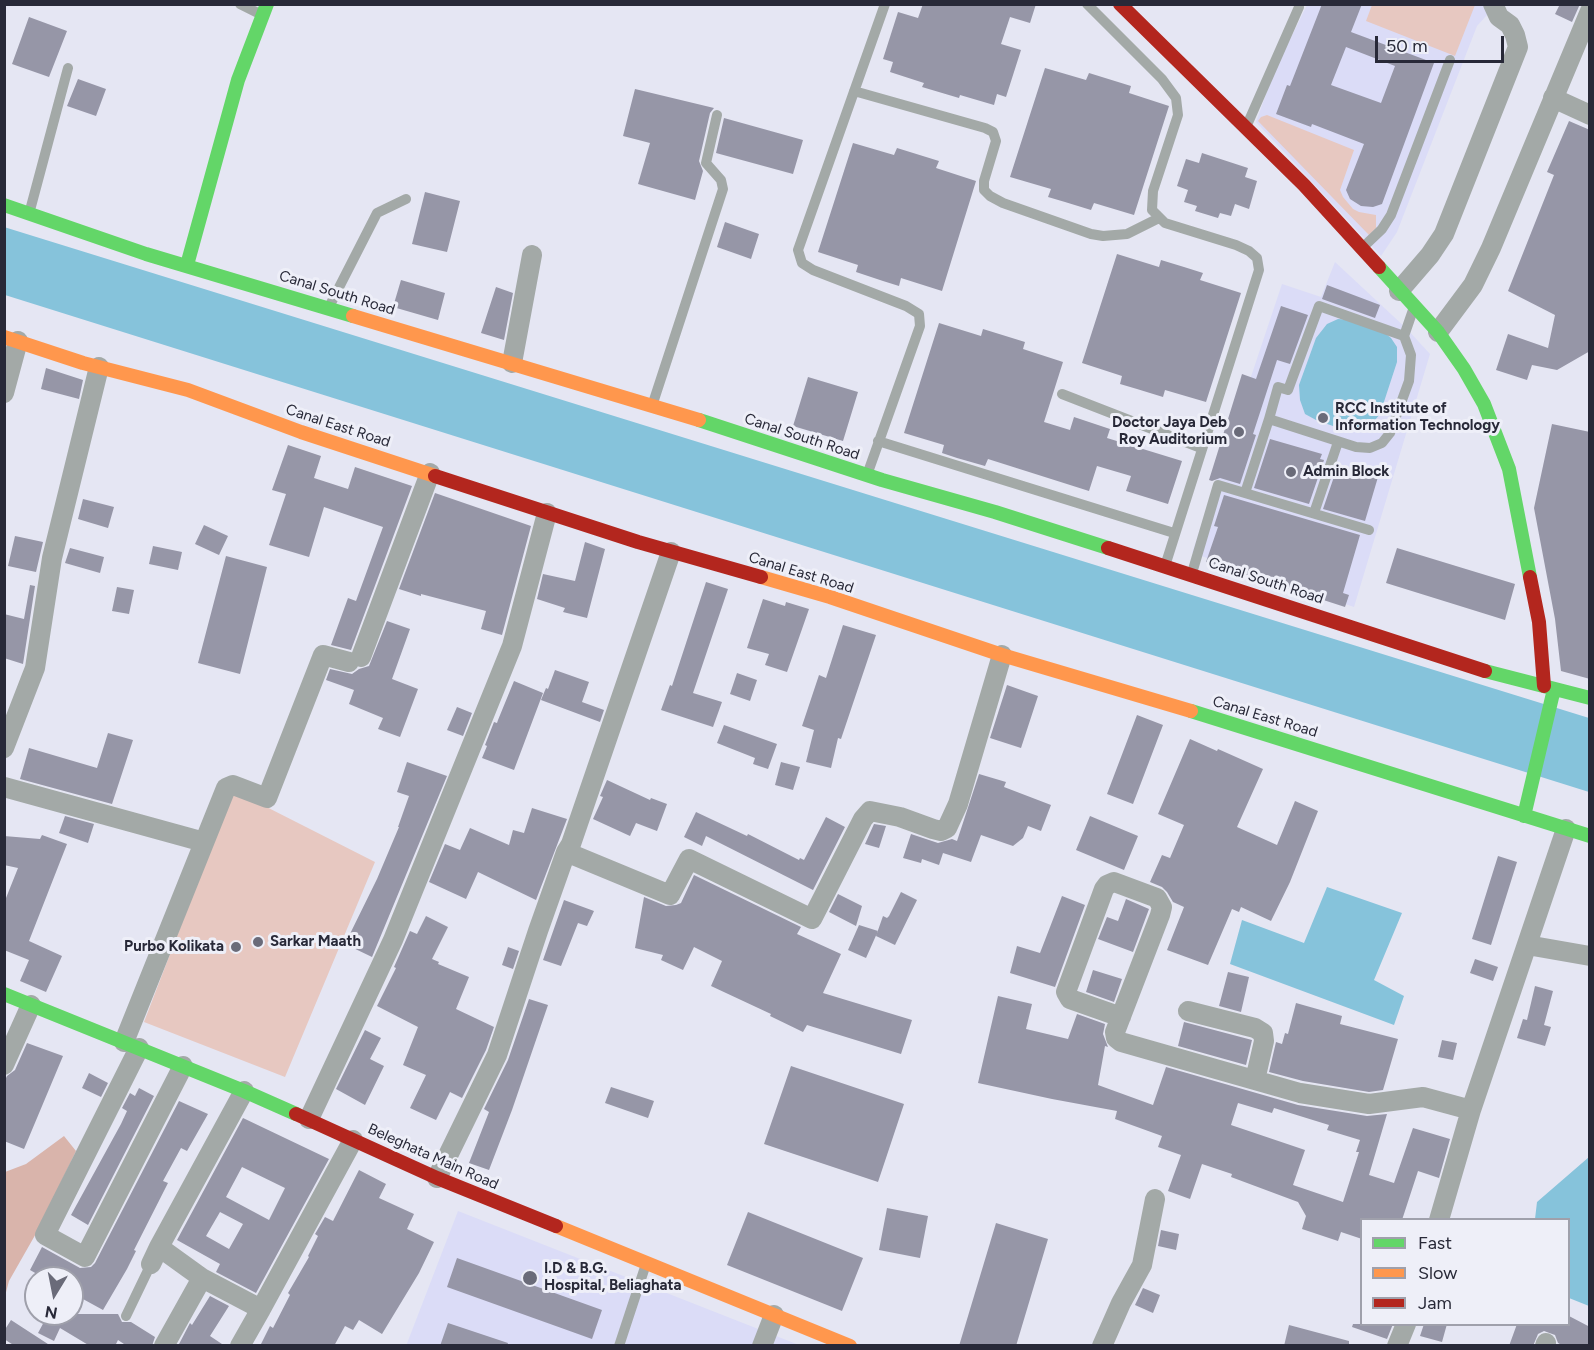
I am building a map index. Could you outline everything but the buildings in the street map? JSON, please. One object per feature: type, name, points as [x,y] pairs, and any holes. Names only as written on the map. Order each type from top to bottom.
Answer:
[{"type":"street","points":[[1120,4],[1304,185],[1438,332],[1484,404],[1509,469],[1539,622],[1549,692],[1524,816]]},
{"type":"street","points":[[1399,291],[1430,255],[1444,234],[1518,47],[1510,25],[1499,17],[1493,4]]},
{"type":"street","points":[[187,265],[238,80],[265,10]]},
{"type":"street","points":[[1438,332],[1473,285],[1491,248],[1590,11]]},
{"type":"street","points":[[1553,98],[1590,115]]},
{"type":"street","name":"Canal South Road","points":[[4,205],[146,254],[512,363],[867,475],[995,512],[1549,692],[1590,698]]},
{"type":"street","points":[[512,363],[532,255]]},
{"type":"street","points":[[4,393],[11,339]]},
{"type":"street","name":"Canal East Road","points":[[11,339],[99,367],[188,390],[301,432],[547,513],[671,552],[830,597],[1002,655],[1590,836]]},
{"type":"street","points":[[4,748],[35,668],[51,558],[99,367]]},
{"type":"street","points":[[183,1066],[85,1257],[45,1235],[132,1045],[204,842],[226,788],[233,785],[267,798],[323,655],[355,660],[430,473]]},
{"type":"street","points":[[309,1119],[393,940],[512,646],[547,513]]},
{"type":"street","points":[[437,1178],[497,1055],[566,852],[572,844],[671,552]]},
{"type":"street","points":[[566,852],[670,895],[689,859],[812,920],[863,819],[870,811],[900,817],[941,831],[947,828],[958,804],[1002,655]]},
{"type":"street","points":[[4,787],[204,842]]},
{"type":"street","points":[[1441,1218],[1472,1110],[1566,829]]},
{"type":"street","points":[[1120,1017],[1071,999],[1066,992],[1104,889],[1114,882],[1157,898],[1162,907],[1115,1032],[1116,1038],[1121,1042],[1300,1093],[1369,1104],[1423,1097],[1472,1110]]},
{"type":"street","points":[[1527,945],[1590,956]]},
{"type":"street","name":"Beleghata Main Road","points":[[4,994],[244,1091],[437,1178],[850,1346]]},
{"type":"street","points":[[4,1065],[31,1005]]},
{"type":"street","points":[[1188,1011],[1255,1028],[1263,1033],[1264,1041],[1255,1080]]},
{"type":"street","points":[[244,1091],[155,1256],[261,1309]]},
{"type":"street","points":[[240,1346],[353,1140]]},
{"type":"street","points":[[1102,1346],[1121,1303],[1142,1265],[1155,1199]]},
{"type":"street","points":[[164,1346],[202,1278]]},
{"type":"street","points":[[762,1346],[774,1315]]},
{"type":"street","points":[[1398,1346],[1405,1326]]},
{"type":"lane","points":[[240,4],[265,10]]},
{"type":"lane","points":[[867,475],[920,326],[920,314],[906,306],[813,270],[802,263],[798,250],[885,4]]},
{"type":"lane","points":[[1087,4],[1162,79],[1176,98],[1178,115],[1153,191],[1152,210],[1165,223],[1249,251],[1257,258],[1259,270],[1165,566]]},
{"type":"lane","points":[[1245,128],[1299,7]]},
{"type":"lane","points":[[1361,249],[1382,230],[1391,215],[1450,60]]},
{"type":"lane","points":[[29,214],[68,68]]},
{"type":"lane","points":[[854,91],[993,132],[996,141],[984,181],[984,190],[1003,203],[1091,234],[1103,236],[1127,234],[1160,218]]},
{"type":"lane","points":[[652,406],[723,189],[721,180],[706,163],[717,115]]},
{"type":"lane","points":[[329,308],[377,213],[406,199]]},
{"type":"lane","points":[[1245,493],[1278,387],[1288,390],[1318,306],[1404,336]]},
{"type":"lane","points":[[1269,419],[1356,447],[1370,448],[1382,442],[1390,433],[1409,381],[1411,355],[1404,336],[1414,307]]},
{"type":"lane","points":[[1062,394],[1201,448]]},
{"type":"lane","points":[[878,441],[1174,533]]},
{"type":"lane","points":[[1314,513],[1338,441]]},
{"type":"lane","points":[[1191,574],[1218,485],[1369,530]]},
{"type":"lane","points":[[126,1316],[155,1256]]},
{"type":"lane","points":[[619,1346],[645,1264]]},
{"type":"shaded area","points":[[1372,4],[1475,5],[1455,56],[1366,21]]},
{"type":"shaded area","points":[[1307,5],[1489,5],[1487,15],[1477,26],[1397,232],[1381,256],[1256,122],[1274,72]]},
{"type":"shaded area","points":[[1267,115],[1354,150],[1340,190],[1353,209],[1376,215],[1376,228],[1369,235],[1258,121]]},
{"type":"shaded area","points":[[4,227],[1589,718],[1589,792],[5,295]]},
{"type":"shaded area","name":"RCC Institute of Information Technology","points":[[1335,262],[1407,329],[1430,354],[1354,607],[1192,553],[1282,284],[1321,297]]},
{"type":"shaded area","points":[[1338,319],[1352,320],[1381,330],[1397,347],[1397,362],[1380,414],[1371,425],[1360,430],[1347,431],[1316,420],[1305,414],[1300,400],[1299,385],[1316,338],[1327,324]]},
{"type":"shaded area","name":"Sarkar Maath","points":[[233,790],[375,862],[285,1077],[144,1022]]},
{"type":"shaded area","points":[[1327,887],[1402,913],[1374,980],[1404,996],[1394,1025],[1230,964],[1242,920],[1304,943]]},
{"type":"shaded area","points":[[64,1136],[76,1151],[38,1230],[9,1281],[5,1296],[5,1172],[26,1164]]},
{"type":"shaded area","points":[[1589,1157],[1589,1306],[1570,1298],[1570,1218],[1535,1218],[1537,1202]]},
{"type":"shaded area","name":"I.D & B.G. Hospital, Beliaghata","points":[[458,1211],[799,1345],[406,1346]]},
{"type":"traffic: fast","points":[[187,265],[238,80],[267,4]]},
{"type":"traffic: fast","points":[[4,205],[146,254],[353,316]]},
{"type":"traffic: fast","points":[[1379,267],[1438,332],[1464,369],[1484,404],[1509,469],[1530,577]]},
{"type":"traffic: fast","points":[[699,420],[882,480],[995,512],[1108,548]]},
{"type":"traffic: fast","points":[[1485,671],[1590,698]]},
{"type":"traffic: fast","points":[[1524,816],[1554,689]]},
{"type":"traffic: fast","points":[[1191,711],[1590,836]]},
{"type":"traffic: fast","points":[[4,994],[296,1114]]},
{"type":"traffic: slow","points":[[353,316],[699,420]]},
{"type":"traffic: slow","points":[[4,337],[83,363],[188,390],[301,432],[435,476]]},
{"type":"traffic: slow","points":[[761,577],[830,597],[1002,655],[1191,711]]},
{"type":"traffic: slow","points":[[556,1226],[850,1346]]},
{"type":"traffic: jam","points":[[1120,4],[1304,185],[1379,267]]},
{"type":"traffic: jam","points":[[435,476],[638,542],[761,577]]},
{"type":"traffic: jam","points":[[1108,548],[1485,671]]},
{"type":"traffic: jam","points":[[1530,577],[1539,622],[1544,686]]},
{"type":"traffic: jam","points":[[296,1114],[437,1178],[556,1226]]},
{"type":"place","name":"RCC Institute of Information Technology","points":[[1323,418]]},
{"type":"place","name":"Doctor Jaya Deb Roy Auditorium","points":[[1239,432]]},
{"type":"place","name":"Admin Block","points":[[1291,472]]},
{"type":"place","name":"Sarkar Maath","points":[[258,942]]},
{"type":"place","name":"Purbo Kolikata","points":[[236,947]]},
{"type":"place","name":"I.D & B.G. Hospital, Beliaghata","points":[[530,1278]]}]
